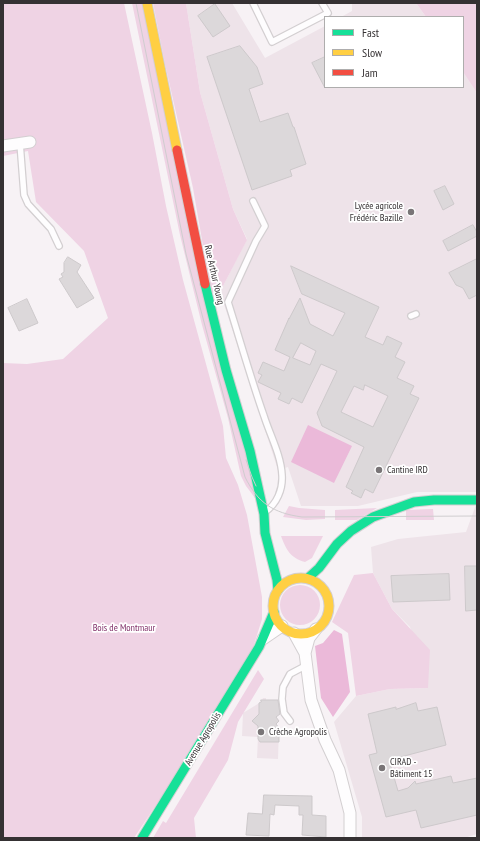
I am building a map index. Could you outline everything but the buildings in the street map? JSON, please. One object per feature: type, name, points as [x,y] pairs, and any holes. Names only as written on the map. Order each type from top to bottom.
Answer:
[{"type":"street","name":"Rue Arthur Young","points":[[147,3],[198,257],[226,370],[250,451],[264,514],[265,533],[277,580],[278,590]]},
{"type":"street","points":[[3,146],[25,142]]},
{"type":"street","points":[[308,578],[319,568],[337,544],[351,531],[373,517],[414,502],[434,500],[477,500]]},
{"type":"street","points":[[269,551],[289,573],[301,578],[308,578],[318,584],[326,595]]},
{"type":"street","points":[[305,653],[309,638],[327,614],[326,576],[333,551]]},
{"type":"street","points":[[289,573],[278,590],[274,601],[274,612],[276,618],[282,626],[294,633],[304,634],[316,629]]},
{"type":"street","name":"Avenue Agropolis","points":[[142,838],[263,639],[274,612]]},
{"type":"street","name":"Avenue Agropolis","points":[[263,639],[282,626]]},
{"type":"street","points":[[294,633],[305,653],[311,700],[323,734],[339,770],[350,813],[350,838]]},
{"type":"lane","points":[[253,3],[272,42],[328,14],[322,3]]},
{"type":"lane","points":[[25,142],[24,195],[28,204],[51,228],[59,246]]},
{"type":"lane","points":[[253,201],[265,226],[256,241],[228,302],[263,415],[280,460],[282,484],[273,506],[264,514]]},
{"type":"lane","points":[[290,721],[284,713],[282,699],[283,687],[290,674],[307,665]]},
{"type":"shaded area","points":[[186,3],[232,3],[265,58],[324,27],[324,88],[464,88],[464,74],[477,93],[477,492],[417,492],[358,506],[301,506],[288,467],[278,470],[220,292],[247,239],[233,209],[200,92]]},
{"type":"shaded area","points":[[352,3],[416,3],[425,16],[343,16],[352,11]]},
{"type":"shaded area","points":[[308,425],[352,446],[334,483],[291,462]]},
{"type":"shaded area","points":[[477,502],[477,834],[464,838],[362,838],[362,817],[334,722],[356,696],[390,689],[428,688],[410,627],[392,609],[373,573],[371,547],[398,539],[466,532]]},
{"type":"shaded area","points":[[334,630],[342,634],[350,692],[333,717],[321,698],[315,646],[323,643]]},
{"type":"shaded area","name":"Crèche Agropolis","points":[[263,698],[266,698],[266,700],[280,700],[280,714],[276,717],[279,721],[276,724],[279,728],[278,759],[257,758],[258,737],[242,736],[243,713],[261,702]]},
{"type":"green space","name":"Bois de Montmaur","points":[[3,3],[124,3],[166,206],[183,280],[223,426],[226,458],[238,485],[247,515],[262,597],[262,619],[253,648],[170,784],[134,838],[3,838],[3,363],[27,364],[63,359],[108,318],[84,251],[36,202],[28,151],[3,156]]},
{"type":"green space","points":[[132,3],[144,3],[258,502],[246,486],[241,476],[228,418],[202,325],[180,235]]},
{"type":"green space","points":[[153,3],[186,3],[200,92],[233,209],[247,240],[220,292],[211,292],[193,188]]},
{"type":"green space","points":[[416,3],[477,3],[477,93],[464,74],[464,16],[425,16]]},
{"type":"green space","points":[[289,506],[325,510],[325,519],[306,520],[283,517]]},
{"type":"green space","points":[[377,508],[357,520],[335,520],[335,510]]},
{"type":"green space","points":[[433,509],[434,520],[406,520],[406,510]]},
{"type":"green space","points":[[281,536],[323,536],[312,558],[305,562],[296,558],[289,552]]},
{"type":"green space","points":[[373,573],[392,609],[430,650],[428,688],[390,689],[356,696],[348,633],[332,622],[354,575]]},
{"type":"green space","points":[[300,585],[308,587],[314,591],[318,597],[320,605],[318,613],[314,619],[308,623],[300,625],[292,623],[286,619],[282,613],[280,605],[282,597],[286,591],[292,587]]},
{"type":"green space","points":[[258,670],[264,679],[238,722],[228,760],[194,818],[196,838],[153,838],[163,821],[166,823]]},
{"type":"tram line","points":[[136,3],[186,254],[245,477],[255,494],[268,505],[283,513],[302,517],[477,516]]},
{"type":"tram line","points":[[246,460],[256,486]]},
{"type":"traffic: fast","points":[[205,284],[226,370],[250,451],[264,514],[265,533],[277,580],[278,590]]},
{"type":"traffic: fast","points":[[308,578],[319,568],[337,544],[351,531],[373,517],[414,502],[434,500],[477,500]]},
{"type":"traffic: fast","points":[[142,838],[259,647],[274,612]]},
{"type":"traffic: slow","points":[[147,3],[177,150]]},
{"type":"traffic: slow","points":[[301,578],[312,580],[321,586],[327,595],[329,606],[327,617],[321,626],[312,632],[301,634],[290,632],[281,626],[275,617],[273,606],[275,595],[281,586],[290,580],[301,578]]},
{"type":"traffic: jam","points":[[177,150],[205,284]]},
{"type":"place","name":"Lycée agricole Frédéric Bazille","points":[[411,212]]},
{"type":"place","name":"Cantine IRD","points":[[379,470]]},
{"type":"place","name":"Crèche Agropolis","points":[[261,732]]},
{"type":"place","name":"CIRAD - Bâtiment 15","points":[[382,768]]}]
